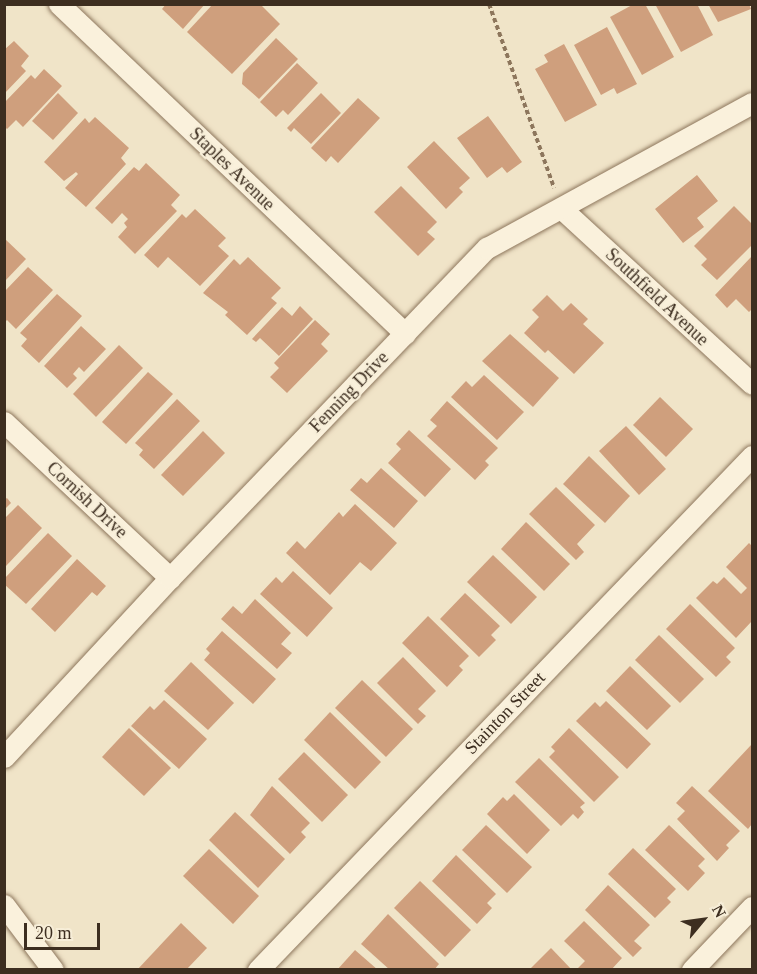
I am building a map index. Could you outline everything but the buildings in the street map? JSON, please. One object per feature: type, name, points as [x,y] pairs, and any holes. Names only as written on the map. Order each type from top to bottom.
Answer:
[{"type":"street","name":"Staples Avenue","points":[[59,4],[405,334]]},
{"type":"street","name":"Fenning Drive","points":[[4,757],[170,578],[487,248],[753,103]]},
{"type":"street","name":"Southfield Avenue","points":[[562,209],[753,384]]},
{"type":"street","name":"Cornish Drive","points":[[4,422],[170,578]]},
{"type":"street","name":"Stainton Street","points":[[258,969],[753,456]]},
{"type":"street","points":[[4,905],[53,969]]},
{"type":"street","points":[[692,969],[753,907]]},
{"type":"path","points":[[489,4],[537,146],[562,209]]}]
